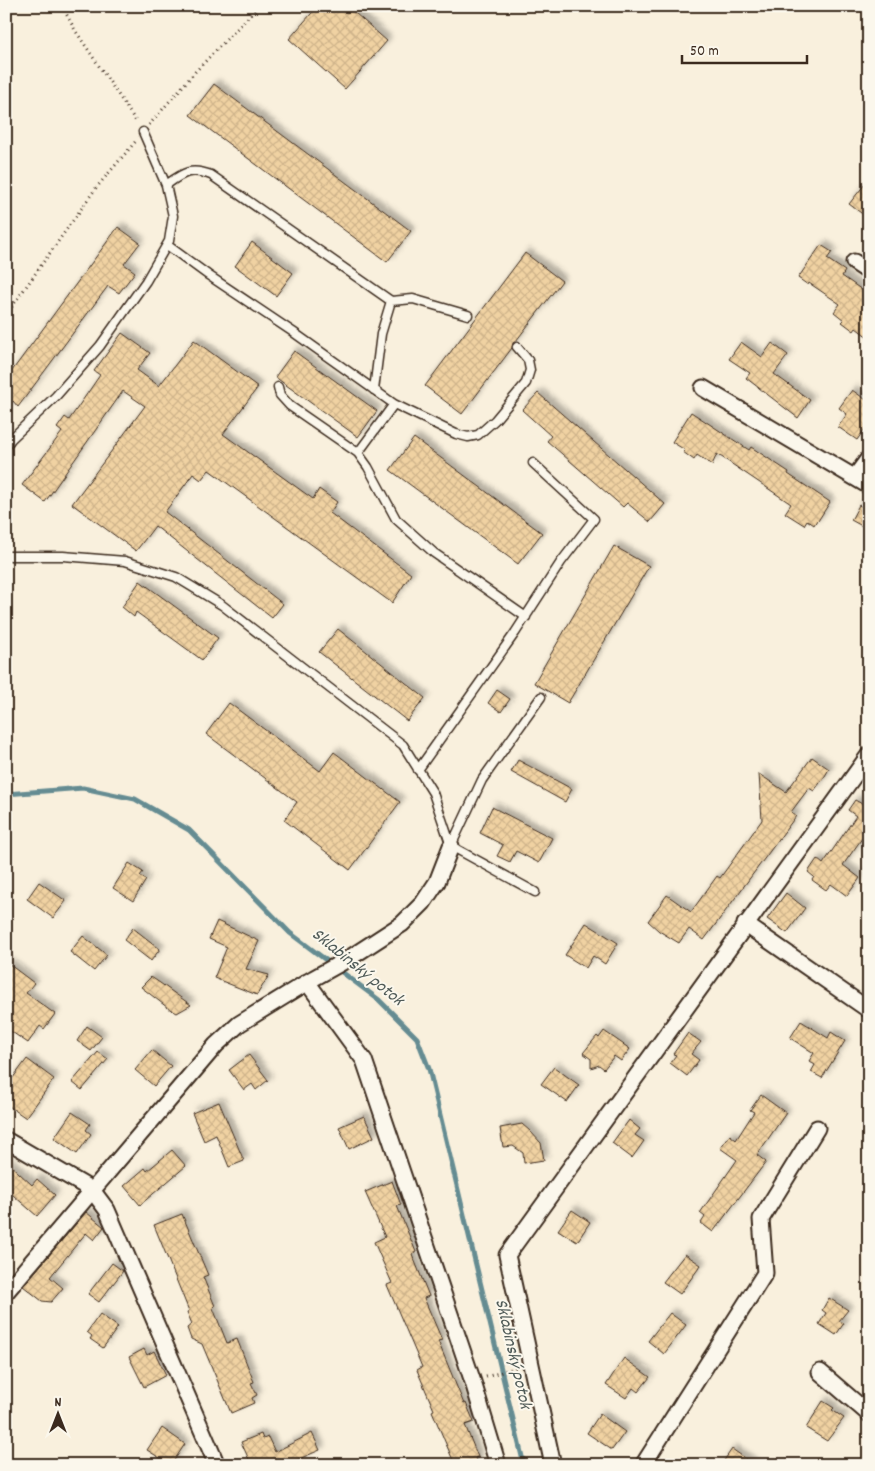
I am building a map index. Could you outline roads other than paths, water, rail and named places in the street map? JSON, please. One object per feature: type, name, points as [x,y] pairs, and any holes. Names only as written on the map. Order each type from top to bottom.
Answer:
[{"type":"street","points":[[854,262],[869,272]]},
{"type":"street","points":[[704,388],[869,486]]},
{"type":"street","points":[[854,477],[869,458]]},
{"type":"street","points":[[554,1465],[507,1256],[745,924],[869,755]]},
{"type":"street","points":[[6,1292],[216,1045],[239,1024],[348,959],[402,924],[423,903],[437,882],[451,846]]},
{"type":"street","points":[[745,924],[869,1010]]},
{"type":"street","points":[[310,980],[364,1060],[473,1382],[498,1465]]},
{"type":"street","points":[[643,1465],[765,1273],[761,1219],[817,1128]]},
{"type":"street","points":[[6,1140],[92,1190],[108,1210],[217,1465]]},
{"type":"street","points":[[820,1372],[869,1414]]},
{"type":"lane","points":[[6,446],[56,396],[100,346],[146,281],[169,241],[173,216],[166,185],[143,132]]},
{"type":"lane","points":[[166,185],[185,171],[200,171],[211,175],[391,301],[413,298],[468,316]]},
{"type":"lane","points":[[167,244],[208,275],[293,332],[394,404],[456,434],[468,437],[478,434],[495,420],[526,383],[530,370],[528,360],[517,347]]},
{"type":"lane","points":[[374,390],[381,334],[391,301]]},
{"type":"lane","points":[[278,387],[280,395],[290,406],[358,453],[368,467],[396,519],[434,553],[526,617]]},
{"type":"lane","points":[[358,453],[394,404]]},
{"type":"lane","points":[[418,770],[526,617],[561,562],[594,519],[533,463]]},
{"type":"lane","points":[[6,556],[63,556],[125,561],[176,578],[222,605],[403,745],[433,793],[451,846],[535,892]]},
{"type":"lane","points":[[451,846],[482,780],[541,696]]},
{"type":"waterway","name":"Sklabinský potok","points":[[6,794],[83,788],[135,799],[189,830],[290,933],[379,1000],[417,1038],[429,1069],[524,1465]]}]
